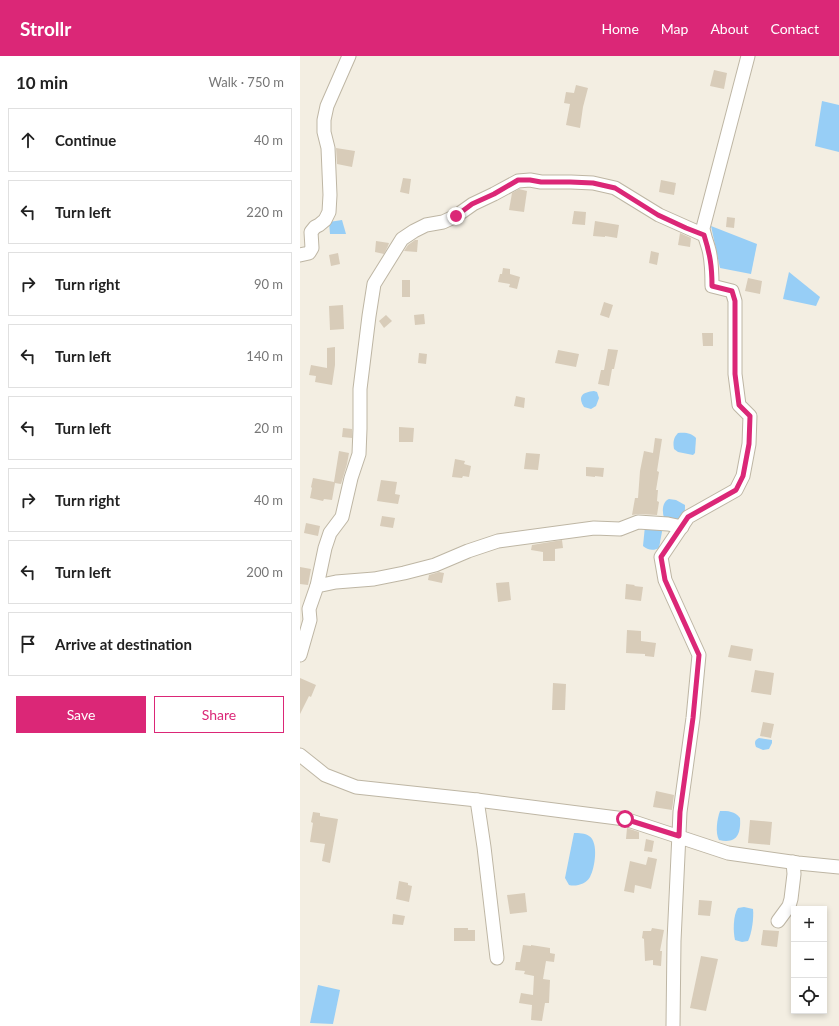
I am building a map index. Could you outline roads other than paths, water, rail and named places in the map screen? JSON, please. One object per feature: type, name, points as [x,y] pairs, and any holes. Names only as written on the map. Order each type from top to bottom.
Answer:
[{"type":"street","points":[[300,255],[309,253],[312,248],[311,232],[325,220],[329,212],[330,195],[328,148],[324,132],[324,120],[327,106],[349,56]]},
{"type":"street","points":[[673,1026],[674,941],[680,812],[693,718],[699,655],[665,580],[661,557],[688,517],[736,490],[743,476],[749,444],[750,416],[739,405],[735,374],[735,301],[732,291],[712,286],[712,268],[703,228],[748,56]]},
{"type":"street","points":[[300,656],[310,620],[309,609],[317,586],[325,548],[330,533],[342,517],[351,478],[359,454],[360,389],[374,284],[402,239],[426,225],[443,222],[456,216],[472,204],[494,194],[518,180],[593,183],[615,188],[658,215],[704,235]]},
{"type":"street","points":[[317,586],[336,582],[374,579],[404,573],[435,565],[468,551],[498,541],[594,528],[620,529],[638,522],[668,524],[682,527]]},
{"type":"street","points":[[300,755],[326,775],[356,787],[477,800],[625,819],[728,853],[839,867]]},
{"type":"street","points":[[477,800],[497,958]]},
{"type":"street","points":[[778,921],[789,906],[791,899],[794,874],[793,862]]},
{"type":"water","points":[[822,101],[839,105],[839,152],[815,146]]},
{"type":"water","points":[[342,220],[346,234],[330,234],[329,222]]},
{"type":"water","points":[[711,226],[757,244],[751,274],[720,268]]},
{"type":"water","points":[[789,272],[820,297],[816,306],[783,299]]},
{"type":"water","points":[[587,392],[597,392],[599,398],[596,406],[591,409],[584,407],[581,400],[582,395]]},
{"type":"water","points":[[678,433],[688,433],[696,438],[695,453],[693,455],[678,452],[674,449],[675,437]]},
{"type":"water","points":[[669,499],[676,500],[685,505],[684,515],[681,521],[664,518],[663,507],[665,502]]},
{"type":"water","points":[[645,526],[663,526],[659,548],[651,550],[643,546]]},
{"type":"water","points":[[759,738],[772,740],[769,749],[763,750],[756,747],[755,741]]},
{"type":"water","points":[[720,811],[729,811],[740,818],[739,833],[734,839],[725,841],[719,840],[717,826]]},
{"type":"water","points":[[574,833],[586,834],[589,836],[592,839],[595,849],[593,868],[590,877],[583,883],[575,886],[569,885],[565,878]]},
{"type":"water","points":[[744,907],[753,909],[753,916],[752,929],[748,941],[742,942],[735,940],[734,924],[736,911],[738,908]]},
{"type":"water","points":[[318,985],[340,990],[333,1024],[310,1023]]}]
